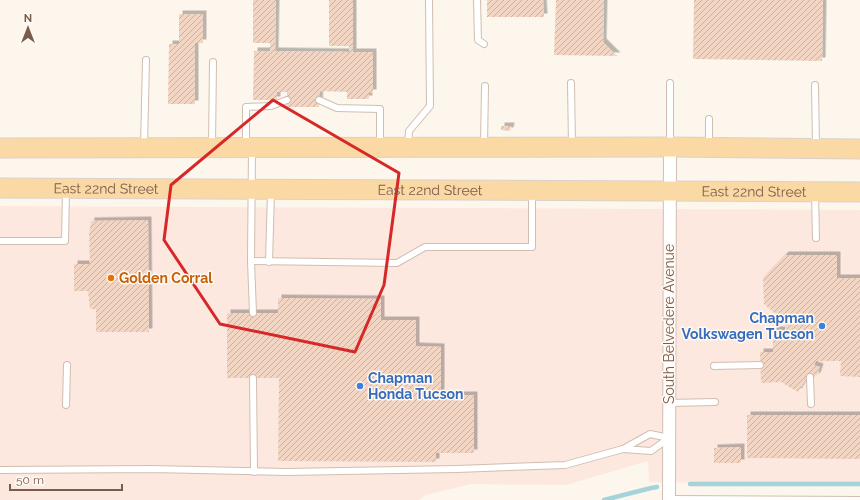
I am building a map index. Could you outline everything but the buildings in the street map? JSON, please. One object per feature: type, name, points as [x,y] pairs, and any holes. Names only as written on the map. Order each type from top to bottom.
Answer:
[{"type":"main road","points":[[0,148],[670,147],[860,149]]},
{"type":"main road","name":"East 22nd Street","points":[[0,188],[860,192]]},
{"type":"street","name":"South Belvedere Avenue","points":[[669,500],[670,147]]},
{"type":"lane","points":[[408,147],[409,131],[430,106],[429,0]]},
{"type":"lane","points":[[477,0],[478,40],[484,44]]},
{"type":"lane","points":[[144,148],[146,60]]},
{"type":"lane","points":[[212,148],[213,62]]},
{"type":"lane","points":[[571,83],[572,147]]},
{"type":"lane","points":[[670,83],[670,147]]},
{"type":"lane","points":[[815,85],[816,148]]},
{"type":"lane","points":[[484,86],[484,147]]},
{"type":"lane","points":[[253,313],[251,261],[252,189],[246,107],[271,106],[287,100]]},
{"type":"lane","points":[[319,100],[337,108],[380,109],[380,147]]},
{"type":"lane","points":[[709,119],[709,148]]},
{"type":"lane","points":[[0,241],[65,241],[66,188]]},
{"type":"lane","points":[[269,262],[271,189]]},
{"type":"lane","points":[[251,261],[397,263],[425,247],[532,247],[532,190]]},
{"type":"lane","points":[[814,192],[816,238]]},
{"type":"lane","points":[[66,405],[67,365]]},
{"type":"lane","points":[[714,366],[760,365]]},
{"type":"lane","points":[[254,378],[254,472]]},
{"type":"lane","points":[[810,378],[811,404]]},
{"type":"lane","points":[[669,403],[715,402]]},
{"type":"lane","points":[[0,470],[152,469],[286,472],[415,470],[565,465],[623,449],[650,434],[669,438]]},
{"type":"lane","points":[[623,449],[651,451],[669,438]]},
{"type":"lane","points":[[669,500],[860,500]]},
{"type":"highlighted area","points":[[273,100],[399,173],[384,285],[355,352],[220,324],[164,240],[171,185]]},
{"type":"shaded area","points":[[0,206],[860,210],[860,485],[649,482],[648,461],[566,485],[471,484],[426,495],[419,500],[0,500]]},
{"type":"waterway","points":[[690,484],[860,484]]},
{"type":"waterway","points":[[604,500],[657,487]]},
{"type":"place","name":"Golden Corral","points":[[111,278]]},
{"type":"place","name":"Chapman Volkswagen Tucson","points":[[822,326]]},
{"type":"place","name":"Chapman Honda Tucson","points":[[360,386]]}]
